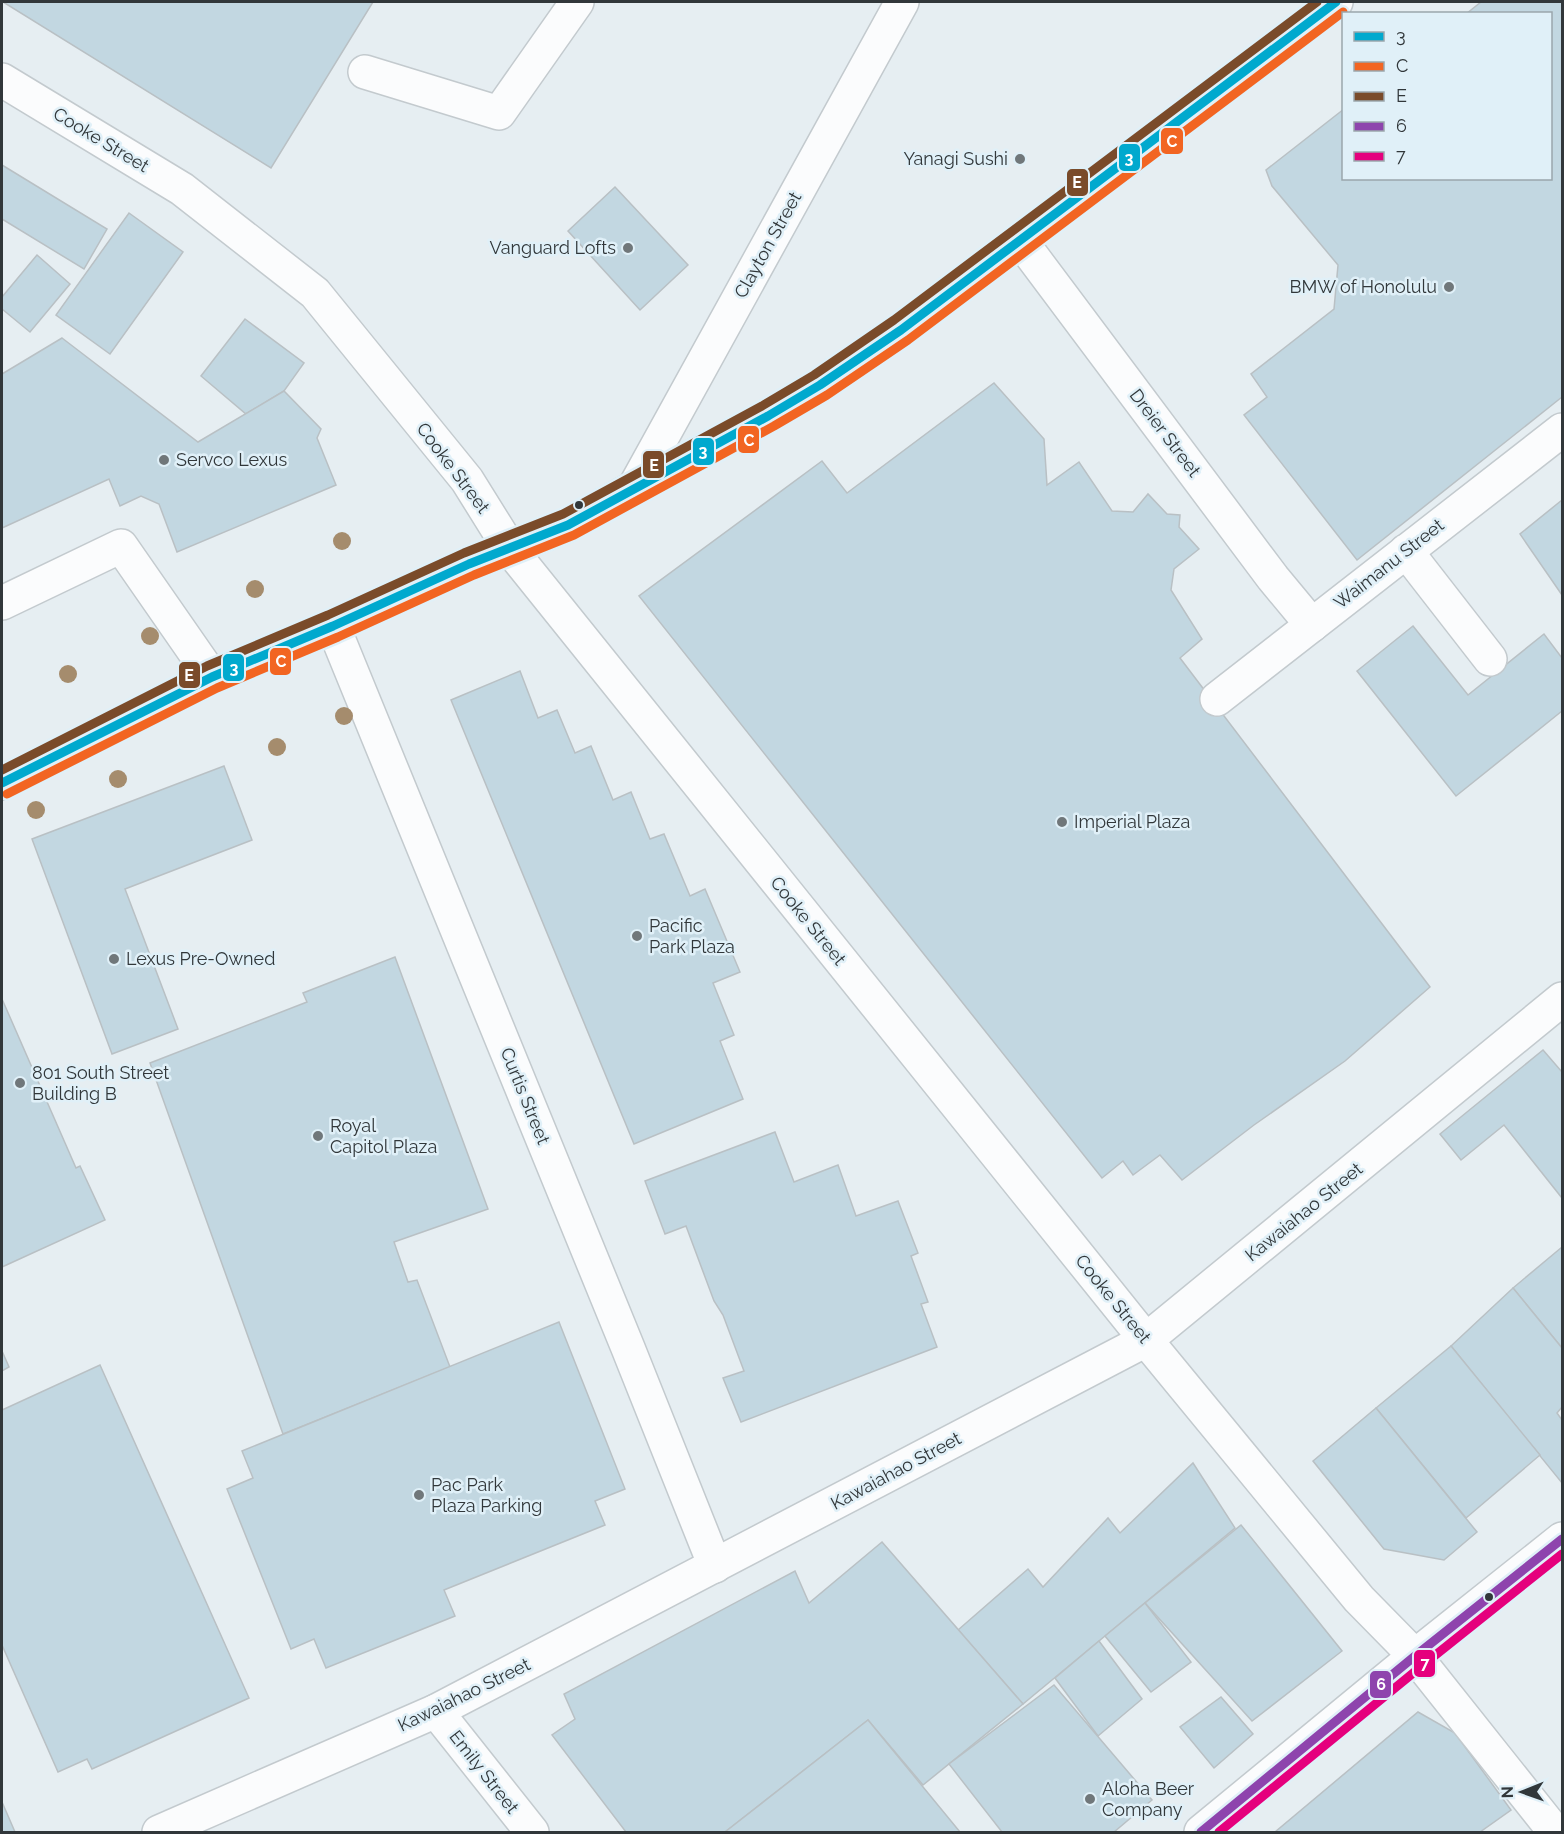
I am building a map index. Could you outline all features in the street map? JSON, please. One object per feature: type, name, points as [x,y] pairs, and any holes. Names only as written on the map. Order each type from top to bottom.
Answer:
[{"type":"street","points":[[365,72],[499,113],[577,2]]},
{"type":"street","name":"Clayton Street","points":[[634,488],[902,2]]},
{"type":"street","points":[[2,782],[212,676],[333,626],[469,564],[568,525],[820,385],[901,330],[1336,2]]},
{"type":"street","name":"Cooke Street","points":[[2,80],[183,189],[315,293],[467,480],[510,549],[1146,1340],[1359,1599],[1415,1656],[1555,1833]]},
{"type":"street","name":"Dreier Street","points":[[1020,240],[1267,569],[1312,625]]},
{"type":"street","name":"Waimanu Street","points":[[1216,699],[1563,430]]},
{"type":"street","points":[[2,603],[121,546],[212,676]]},
{"type":"street","points":[[1406,551],[1490,659]]},
{"type":"street","name":"Curtis Street","points":[[333,626],[715,1566]]},
{"type":"street","name":"Kawaiahao Street","points":[[159,1833],[436,1711],[1146,1340],[1563,999]]},
{"type":"street","points":[[1201,1833],[1415,1656],[1563,1539]]},
{"type":"street","name":"Emily Street","points":[[436,1711],[532,1833]]},
{"type":"building","points":[[3,2],[373,2],[271,168]]},
{"type":"building","name":"BMW of Honolulu","points":[[1481,2],[1562,2],[1562,397],[1357,560],[1244,415],[1267,397],[1251,374],[1334,309],[1338,265],[1272,186],[1266,170],[1342,111],[1342,180],[1552,180],[1552,12],[1468,12]]},
{"type":"building","points":[[2,165],[107,229],[84,269],[2,219]]},
{"type":"building","name":"Vanguard Lofts","points":[[615,187],[688,265],[640,310],[568,231]]},
{"type":"building","points":[[129,213],[183,252],[110,354],[56,315]]},
{"type":"building","points":[[37,255],[70,284],[30,332],[2,309],[2,297]]},
{"type":"building","points":[[245,319],[304,363],[284,391],[246,414],[201,376]]},
{"type":"building","name":"Servco Lexus","points":[[62,338],[198,442],[284,391],[321,429],[317,438],[336,485],[177,552],[159,504],[141,496],[120,506],[109,479],[2,528],[2,374]]},
{"type":"building","name":"Imperial Plaza","points":[[994,383],[1044,439],[1047,485],[1079,462],[1112,511],[1133,512],[1148,494],[1167,514],[1180,515],[1179,527],[1199,549],[1174,569],[1171,590],[1202,639],[1180,658],[1430,987],[1345,1061],[1254,1125],[1182,1180],[1160,1155],[1133,1175],[1123,1161],[1102,1178],[639,596],[822,461],[847,493]]},
{"type":"building","points":[[1562,500],[1562,595],[1520,534]]},
{"type":"building","points":[[1413,626],[1468,695],[1544,634],[1562,658],[1562,711],[1456,796],[1357,671]]},
{"type":"building","name":"Pacific Park Plaza","points":[[520,671],[538,718],[557,710],[575,753],[591,746],[613,800],[631,792],[650,839],[664,834],[690,896],[705,889],[740,972],[713,983],[734,1035],[720,1041],[743,1099],[634,1144],[451,700]]},
{"type":"building","name":"Lexus Pre-Owned","points":[[224,766],[252,840],[125,889],[178,1029],[112,1054],[32,839]]},
{"type":"building","name":"Royal Capitol Plaza","points":[[395,957],[488,1209],[394,1242],[408,1282],[417,1280],[450,1367],[283,1434],[150,1063],[307,1002],[303,993]]},
{"type":"building","name":"801 South Street Building B","points":[[2,999],[76,1168],[80,1166],[105,1220],[2,1267]]},
{"type":"building","points":[[1543,1050],[1562,1072],[1562,1198],[1504,1125],[1461,1160],[1440,1134]]},
{"type":"building","points":[[775,1132],[794,1182],[838,1165],[856,1216],[898,1201],[918,1253],[911,1256],[928,1302],[921,1304],[937,1347],[741,1422],[723,1378],[744,1371],[723,1315],[714,1301],[686,1226],[665,1234],[645,1181]]},
{"type":"building","points":[[1562,1247],[1562,1348],[1513,1288]]},
{"type":"building","points":[[1513,1288],[1562,1348],[1562,1407],[1557,1413],[1562,1420],[1562,1483],[1451,1346]]},
{"type":"building","name":"Pac Park Plaza Parking","points":[[559,1322],[625,1489],[595,1501],[605,1525],[444,1590],[455,1616],[326,1668],[314,1639],[291,1649],[227,1489],[253,1478],[242,1451]]},
{"type":"building","points":[[1451,1346],[1540,1455],[1466,1518],[1376,1408]]},
{"type":"building","points":[[2,1351],[9,1367],[2,1371]]},
{"type":"building","points":[[100,1365],[249,1698],[92,1769],[87,1759],[58,1772],[2,1645],[2,1410]]},
{"type":"building","points":[[1376,1408],[1477,1532],[1444,1560],[1384,1549],[1313,1461]]},
{"type":"building","points":[[1193,1463],[1235,1528],[1023,1704],[958,1630],[1028,1569],[1043,1587],[1108,1518],[1120,1533]]},
{"type":"building","points":[[1241,1525],[1342,1651],[1252,1721],[1145,1603]]},
{"type":"building","points":[[882,1542],[1023,1704],[923,1785],[868,1720],[725,1832],[626,1832],[552,1735],[575,1719],[564,1694],[795,1571],[809,1603]]},
{"type":"building","points":[[1145,1603],[1191,1662],[1151,1692],[1105,1636]]},
{"type":"building","points":[[1099,1641],[1142,1699],[1098,1736],[1055,1678]]},
{"type":"building","points":[[1054,1685],[1152,1800],[1114,1832],[1002,1832],[949,1764]]},
{"type":"building","points":[[1221,1697],[1253,1734],[1214,1768],[1180,1727]]},
{"type":"building","points":[[1418,1712],[1455,1733],[1511,1810],[1480,1832],[1275,1832]]},
{"type":"building","points":[[868,1720],[960,1832],[725,1832]]},
{"type":"building","points":[[2,1802],[15,1832],[2,1832]]},
{"type":"transit line","name":"E","points":[[2,770],[207,666],[328,615],[464,553],[563,514],[762,406],[814,375],[894,320],[1317,2]]},
{"type":"transit line","name":"3","points":[[2,783],[212,677],[333,626],[469,564],[568,525],[768,416],[820,385],[901,330],[1336,2]]},
{"type":"transit line","name":"C","points":[[7,794],[217,688],[338,637],[474,575],[574,535],[827,395],[908,340],[1342,13]]},
{"type":"transit line","name":"6","points":[[1201,1832],[1562,1539]]},
{"type":"transit line","name":"7","points":[[1219,1832],[1562,1554]]},
{"type":"place","name":"Yanagi Sushi","points":[[1020,159]]},
{"type":"place","name":"Vanguard Lofts","points":[[628,248]]},
{"type":"place","name":"BMW of Honolulu","points":[[1449,287]]},
{"type":"place","name":"Servco Lexus","points":[[164,460]]},
{"type":"place","name":"Imperial Plaza","points":[[1062,822]]},
{"type":"place","name":"Pacific Park Plaza","points":[[637,936]]},
{"type":"place","name":"Lexus Pre-Owned","points":[[114,959]]},
{"type":"place","name":"801 South Street Building B","points":[[20,1083]]},
{"type":"place","name":"Royal Capitol Plaza","points":[[318,1136]]},
{"type":"place","name":"Pac Park Plaza Parking","points":[[419,1495]]},
{"type":"place","name":"Aloha Beer Company","points":[[1090,1799]]}]
